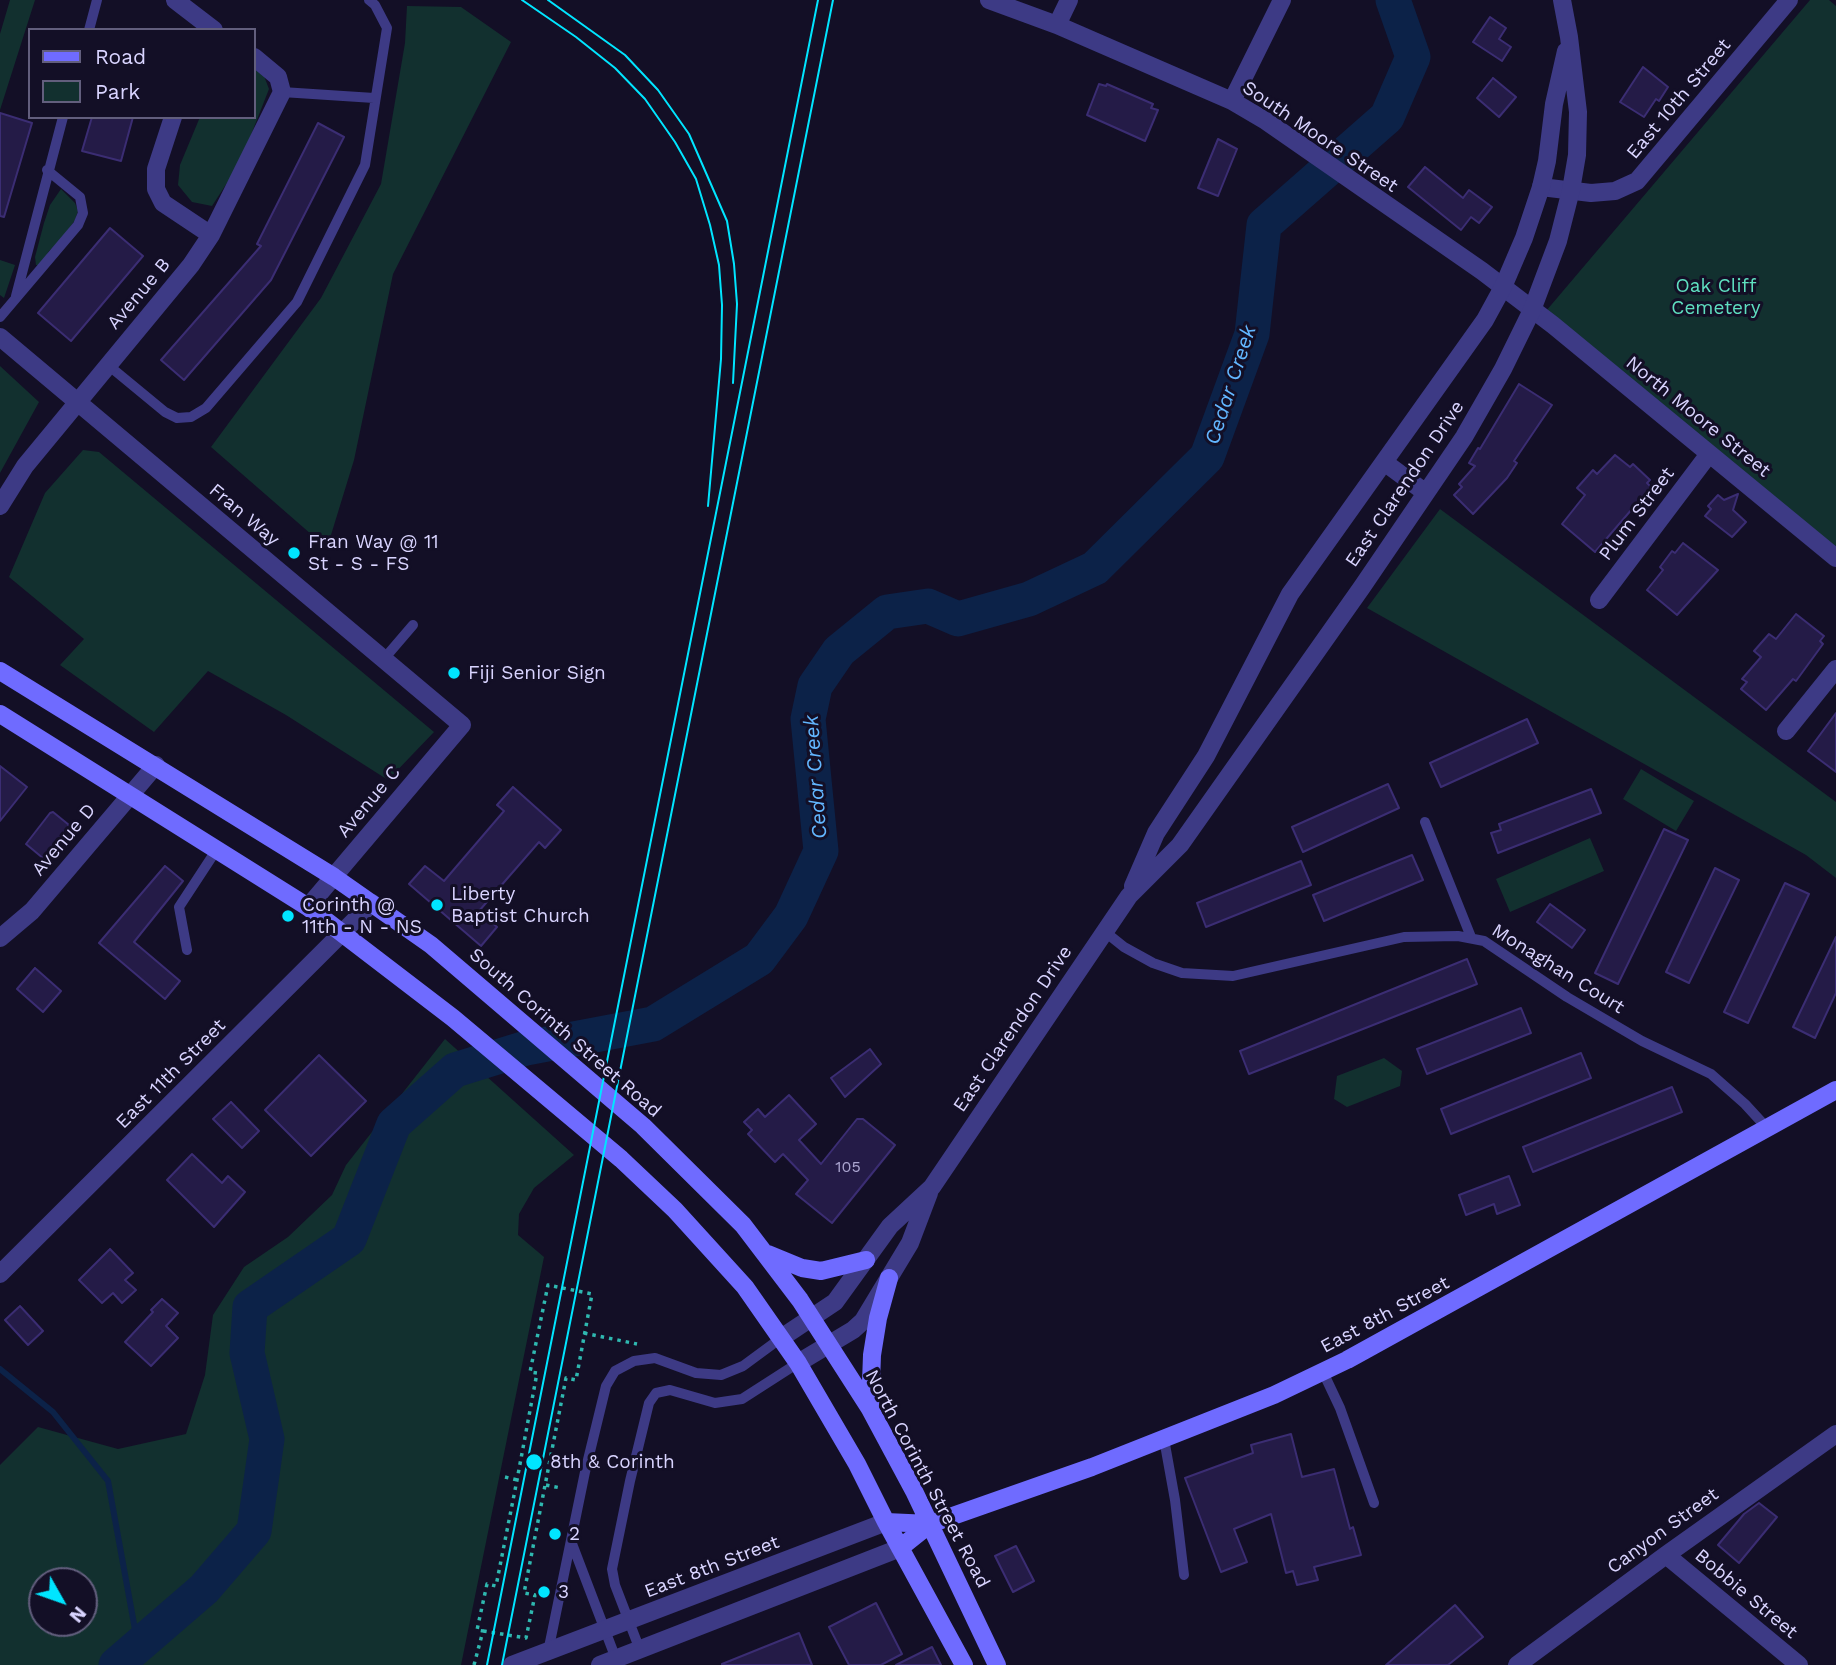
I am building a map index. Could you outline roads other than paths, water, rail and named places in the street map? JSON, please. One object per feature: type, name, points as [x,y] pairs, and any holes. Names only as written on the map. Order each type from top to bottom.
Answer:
[{"type":"main road","name":"South Corinth Street Road","points":[[0,671],[334,877],[431,945],[643,1126],[743,1225],[812,1317]]},
{"type":"main road","points":[[0,714],[309,906],[453,1018],[621,1159],[675,1210],[746,1287],[798,1363],[857,1464],[964,1665]]},
{"type":"main road","name":"East 8th Street","points":[[900,1548],[930,1524],[1092,1467],[1274,1395],[1323,1372],[1832,1094]]},
{"type":"main road","points":[[767,1254],[802,1268],[821,1270],[866,1260]]},
{"type":"main road","points":[[870,1409],[873,1348],[888,1278]]},
{"type":"main road","name":"North Corinth Street Road","points":[[812,1317],[870,1409],[930,1524],[997,1665]]},
{"type":"main road","name":"East 8th Street","points":[[886,1522],[930,1524]]},
{"type":"street","points":[[175,0],[210,28]]},
{"type":"street","name":"South Moore Street","points":[[989,0],[1057,25],[1232,101],[1482,271],[1532,310]]},
{"type":"street","points":[[1057,25],[1069,0]]},
{"type":"street","points":[[1232,101],[1282,0]]},
{"type":"street","name":"East Clarendon Drive","points":[[781,1338],[835,1302],[890,1226],[932,1186],[1104,931],[1129,896],[1180,845],[1464,437],[1497,380],[1532,310],[1558,241],[1571,190],[1577,155],[1578,112],[1562,0]]},
{"type":"street","name":"East 10th Street","points":[[1541,187],[1591,192],[1615,191],[1637,181],[1788,0]]},
{"type":"street","name":"East Clarendon Drive","points":[[1129,896],[1156,833],[1206,756],[1290,594],[1485,320],[1503,287],[1524,238],[1541,187],[1554,104],[1569,37]]},
{"type":"street","points":[[256,59],[278,77],[282,92]]},
{"type":"street","name":"Avenue B","points":[[0,504],[25,466],[191,265],[211,235],[282,92]]},
{"type":"street","points":[[172,119],[156,169],[156,189],[163,203],[211,235]]},
{"type":"street","name":"North Moore Street","points":[[1532,310],[1836,558]]},
{"type":"street","name":"Fran Way","points":[[0,337],[461,725]]},
{"type":"street","name":"Plum Street","points":[[1599,600],[1709,454]]},
{"type":"street","points":[[1384,462],[1426,493]]},
{"type":"street","points":[[1786,731],[1836,669]]},
{"type":"street","name":"Avenue C","points":[[309,906],[461,725]]},
{"type":"street","name":"Avenue D","points":[[0,938],[32,911],[156,765]]},
{"type":"street","name":"East 11th Street","points":[[0,1274],[372,903]]},
{"type":"street","name":"East Clarendon Drive","points":[[798,1363],[853,1330],[863,1321],[910,1243],[932,1186]]},
{"type":"street","name":"Canyon Street","points":[[1517,1665],[1836,1434]]},
{"type":"street","name":"East 8th Street","points":[[512,1665],[886,1522]]},
{"type":"street","name":"East 8th Street","points":[[608,1662],[900,1548]]},
{"type":"street","name":"Bobbie Street","points":[[1666,1555],[1799,1665]]},
{"type":"lane","points":[[90,28],[97,0]]},
{"type":"lane","points":[[108,365],[165,412],[177,418],[191,416],[206,408],[297,302],[365,165],[387,28],[375,5],[369,0]]},
{"type":"lane","points":[[282,92],[374,98]]},
{"type":"lane","points":[[15,299],[62,119]]},
{"type":"lane","points":[[0,317],[78,225],[83,213],[80,197],[47,170]]},
{"type":"lane","points":[[383,660],[413,625]]},
{"type":"lane","points":[[1425,822],[1471,937]]},
{"type":"lane","points":[[187,950],[179,907],[218,849]]},
{"type":"lane","name":"Monaghan Court","points":[[1104,931],[1124,947],[1153,963],[1182,973],[1233,976],[1404,937],[1471,937],[1484,941],[1567,997],[1642,1041],[1711,1074],[1767,1128]]},
{"type":"lane","points":[[548,1652],[606,1386],[615,1371],[634,1361],[655,1358],[695,1373],[721,1375],[743,1366],[781,1338]]},
{"type":"lane","points":[[639,1650],[612,1569],[649,1403],[656,1393],[670,1390],[715,1403],[742,1399],[798,1363]]},
{"type":"lane","points":[[1323,1372],[1340,1408],[1374,1503]]},
{"type":"lane","points":[[1164,1439],[1184,1575]]},
{"type":"lane","points":[[571,1541],[606,1629],[608,1662]]},
{"type":"waterway","name":"Cedar Creek","points":[[116,1665],[204,1589],[254,1531],[267,1439],[247,1353],[250,1307],[349,1239],[394,1124],[455,1070],[526,1048],[653,1024],[759,959],[791,916],[821,851],[808,719],[815,686],[839,651],[887,612],[928,606],[958,619],[1029,599],[1095,568],[1207,457],[1252,334],[1264,225],[1387,117],[1413,57],[1393,0]]},
{"type":"waterway","points":[[0,1369],[53,1412],[108,1481],[138,1646]]},
{"type":"tram line","points":[[522,0],[615,68],[645,99],[675,142],[696,179],[719,265],[722,305],[721,359],[708,506]]},
{"type":"tram line","points":[[548,0],[625,55],[658,90],[689,134],[727,221],[737,304],[733,383]]},
{"type":"tram line","points":[[487,1665],[818,0]]},
{"type":"tram line","points":[[502,1665],[833,0]]},
{"type":"place","name":"Fran Way @ 11 St - S - FS","points":[[294,553]]},
{"type":"place","name":"Fiji Senior Sign","points":[[454,673]]},
{"type":"place","name":"Liberty Baptist Church","points":[[437,905]]},
{"type":"place","name":"Corinth @ 11th - N - NS","points":[[288,916]]},
{"type":"place","name":"8th & Corinth","points":[[534,1462]]},
{"type":"place","name":"2","points":[[555,1534]]},
{"type":"place","name":"3","points":[[544,1592]]},
{"type":"park label","name":"Oak Cliff Cemetery","points":[[1716,297]]}]
